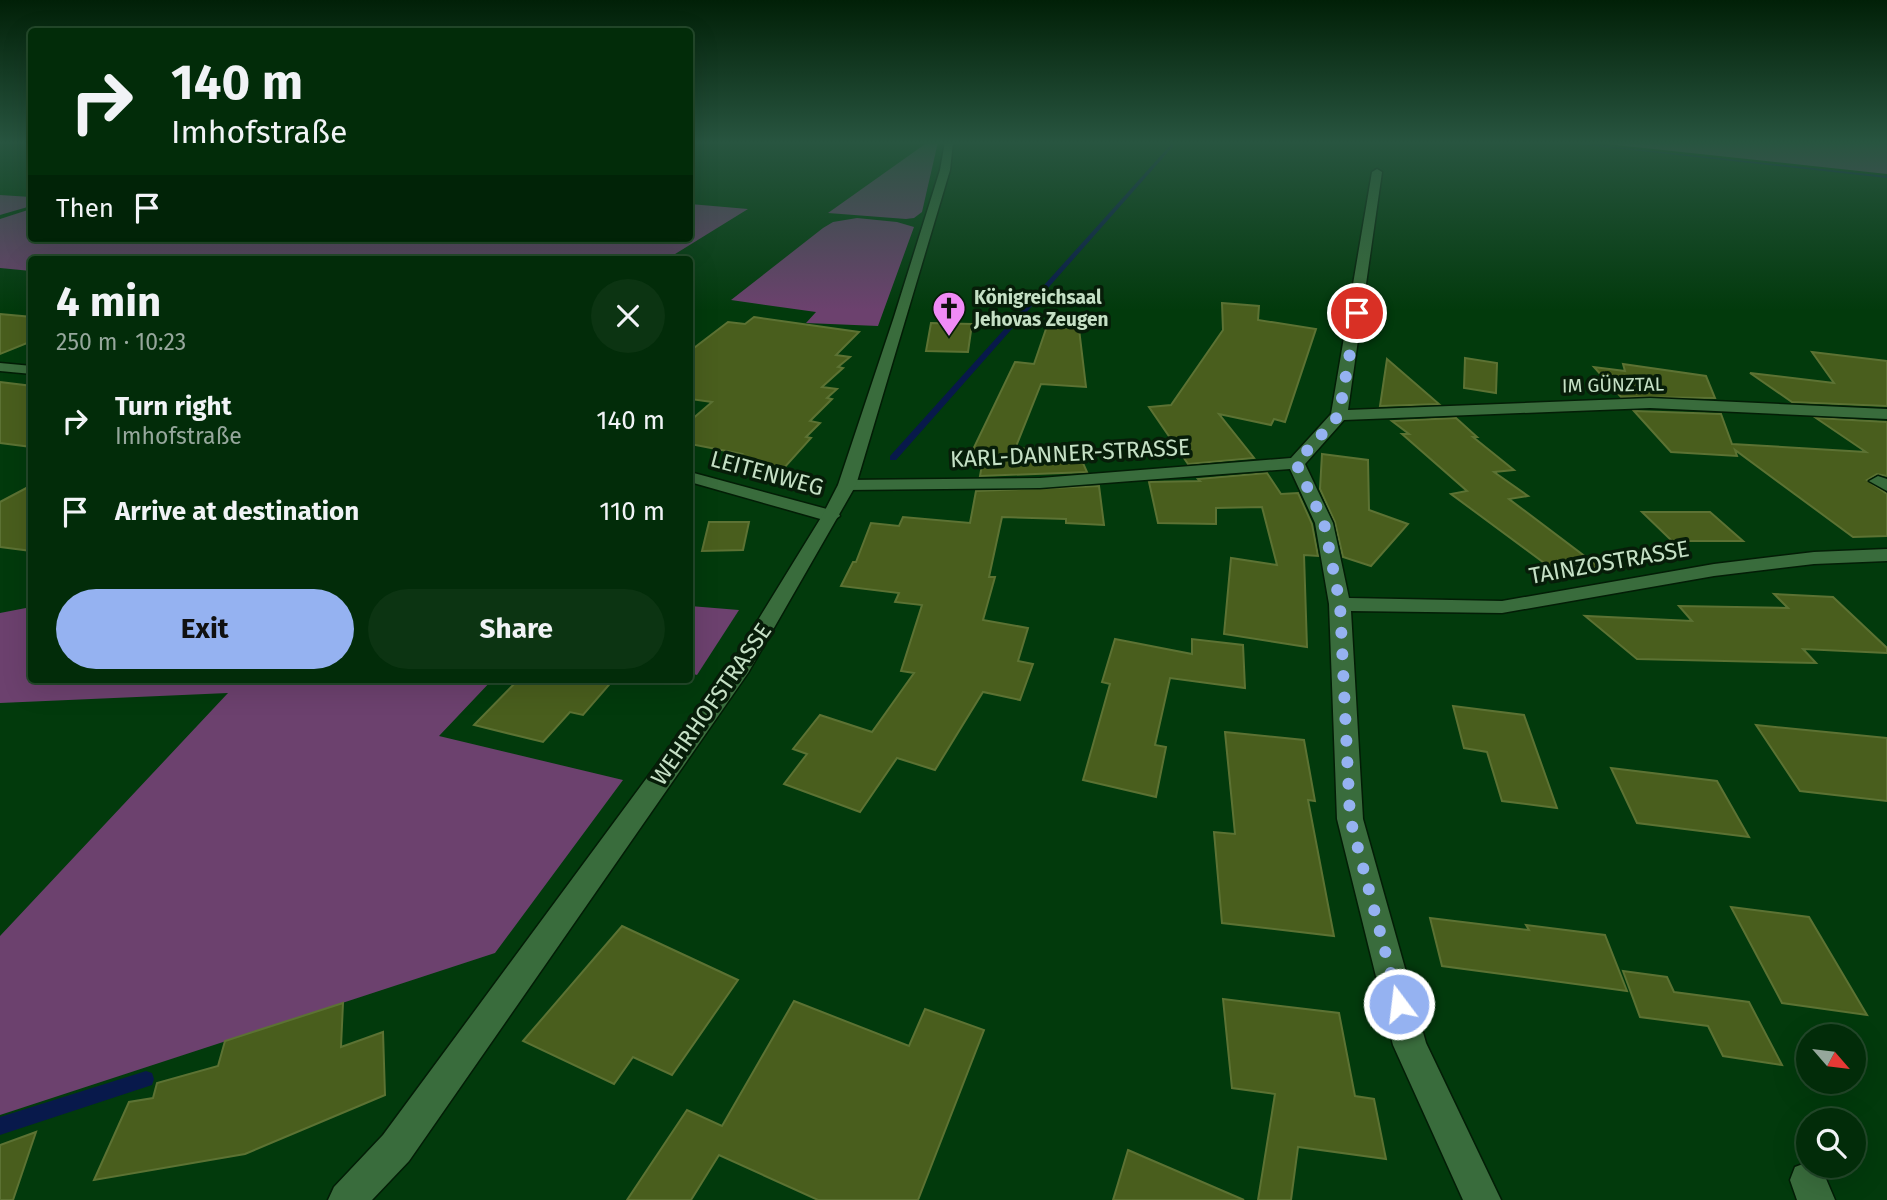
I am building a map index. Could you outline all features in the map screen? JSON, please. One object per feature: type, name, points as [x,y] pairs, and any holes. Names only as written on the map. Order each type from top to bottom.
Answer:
[{"type":"street","name":"WEHRHOFSTRASSE","points":[[347,1200],[411,1128],[740,668],[831,516],[847,485],[937,198]]},
{"type":"street","points":[[1373,198],[1339,415],[1296,463],[1324,523],[1340,604],[1350,818],[1410,1045],[1482,1200]]},
{"type":"street","points":[[0,367],[28,370]]},
{"type":"street","name":"IM GÜNZTAL","points":[[1339,415],[1650,403],[1887,414]]},
{"type":"street","name":"KARL-DANNER-STRASSE","points":[[847,485],[1040,483],[1296,463]]},
{"type":"street","name":"LEITENWEG","points":[[693,478],[831,516]]},
{"type":"street","name":"TAINZOSTRASSE","points":[[1340,604],[1502,607],[1714,570],[1814,558],[1887,555]]},
{"type":"shaded area","points":[[0,198],[28,198],[28,207],[0,215]]},
{"type":"shaded area","points":[[849,198],[925,198],[922,212],[914,218],[828,213]]},
{"type":"shaded area","points":[[693,204],[748,209],[672,256],[28,256],[28,271],[0,268],[0,219],[28,210],[28,242],[693,242]]},
{"type":"shaded area","points":[[857,218],[897,222],[914,227],[878,326],[806,323],[816,312],[731,300],[823,228],[833,222]]},
{"type":"shaded area","points":[[693,606],[739,610],[697,675],[693,674]]},
{"type":"shaded area","points":[[28,608],[28,683],[489,683],[439,736],[623,780],[495,953],[0,1115],[0,936],[228,693],[0,703],[0,613]]},
{"type":"building","points":[[1222,303],[1259,306],[1258,320],[1316,329],[1285,422],[1274,419],[1271,425],[1219,414],[1254,458],[1188,464],[1149,407],[1171,405],[1223,330]]},
{"type":"building","points":[[0,314],[28,317],[28,343],[0,354]]},
{"type":"building","points":[[754,317],[859,332],[836,355],[850,357],[838,367],[843,368],[822,387],[837,389],[827,398],[832,399],[810,421],[820,423],[806,437],[811,438],[784,468],[736,460],[742,454],[693,445],[693,418],[712,402],[693,399],[693,349],[728,322],[745,324]]},
{"type":"building","name":"Königreichsaal Jehovas Zeugen","points":[[931,323],[972,324],[968,352],[926,351]]},
{"type":"building","points":[[1047,326],[1079,329],[1086,387],[1041,384],[1015,449],[1075,445],[1087,472],[980,476],[982,465],[966,464],[1015,362],[1034,364]]},
{"type":"building","points":[[1812,352],[1887,361],[1887,406],[1792,402],[1750,373],[1834,383]]},
{"type":"building","points":[[1465,358],[1497,363],[1496,393],[1464,388]]},
{"type":"building","points":[[1387,359],[1439,404],[1380,406]]},
{"type":"building","points":[[1623,364],[1706,376],[1715,398],[1621,397],[1594,367],[1625,371]]},
{"type":"building","points":[[0,382],[28,386],[28,446],[0,443]]},
{"type":"building","points":[[1634,411],[1721,414],[1732,444],[1866,452],[1816,418],[1887,422],[1887,476],[1877,474],[1867,480],[1887,494],[1887,536],[1853,537],[1735,450],[1737,456],[1671,452]]},
{"type":"building","points":[[1456,418],[1477,437],[1473,437],[1514,470],[1494,472],[1528,496],[1509,499],[1599,567],[1559,574],[1451,494],[1467,491],[1402,434],[1409,434],[1392,421]]},
{"type":"building","points":[[1322,454],[1368,460],[1369,510],[1408,524],[1371,566],[1343,557],[1335,522],[1320,489]]},
{"type":"building","points":[[1267,473],[1281,494],[1298,493],[1312,524],[1318,556],[1304,555],[1307,647],[1224,634],[1231,558],[1277,565],[1262,507],[1216,508],[1216,524],[1158,523],[1149,482],[1200,481],[1198,479]]},
{"type":"building","points":[[1099,486],[1104,525],[1066,523],[1066,519],[1002,517],[989,577],[995,577],[983,620],[1028,628],[1018,661],[1033,664],[1020,700],[983,692],[935,770],[897,758],[860,812],[784,784],[807,754],[793,749],[820,715],[872,732],[914,673],[901,671],[922,605],[895,602],[899,593],[841,586],[853,562],[856,562],[871,523],[899,526],[903,517],[970,523],[976,491]]},
{"type":"building","points":[[28,487],[28,550],[0,547],[0,502]]},
{"type":"building","points":[[1642,512],[1710,512],[1743,541],[1672,541]]},
{"type":"building","points":[[709,522],[749,522],[743,550],[702,551]]},
{"type":"building","points":[[1774,594],[1833,597],[1887,648],[1887,653],[1803,649],[1816,663],[1637,659],[1585,616],[1692,621],[1679,606],[1788,608]]},
{"type":"building","points":[[1115,639],[1192,654],[1192,639],[1243,645],[1245,688],[1170,678],[1155,745],[1166,747],[1156,797],[1083,780],[1110,684],[1102,682]]},
{"type":"building","points":[[515,683],[611,683],[583,715],[570,712],[543,742],[474,725]]},
{"type":"building","points":[[1453,706],[1524,715],[1557,808],[1502,801],[1487,752],[1464,748]]},
{"type":"building","points":[[1756,725],[1887,738],[1887,801],[1800,791]]},
{"type":"building","points":[[1225,732],[1304,740],[1315,801],[1308,800],[1334,936],[1222,923],[1214,832],[1235,834]]},
{"type":"building","points":[[1611,768],[1717,781],[1749,837],[1637,823]]},
{"type":"building","points":[[1731,907],[1809,917],[1867,1015],[1782,1003]]},
{"type":"building","points":[[1430,918],[1529,930],[1526,925],[1605,935],[1627,991],[1442,966]]},
{"type":"building","points":[[622,926],[738,980],[672,1075],[633,1057],[614,1084],[523,1041]]},
{"type":"building","points":[[1623,971],[1667,977],[1674,992],[1749,1002],[1782,1065],[1723,1056],[1708,1026],[1640,1017]]},
{"type":"building","points":[[1223,999],[1339,1013],[1355,1096],[1374,1099],[1386,1159],[1298,1147],[1291,1200],[1258,1200],[1275,1094],[1232,1088]]},
{"type":"building","points":[[794,1001],[909,1046],[925,1009],[984,1030],[918,1200],[818,1200],[719,1155],[691,1200],[627,1200],[687,1110],[722,1126]]},
{"type":"building","points":[[343,1003],[341,1047],[383,1032],[385,1095],[245,1154],[94,1180],[129,1102],[153,1098],[157,1083],[218,1066],[225,1041]]},
{"type":"building","points":[[36,1132],[13,1200],[0,1200],[0,1145]]},
{"type":"building","points":[[1128,1150],[1244,1200],[1113,1200]]},
{"type":"waterway","points":[[893,458],[1125,198]]},
{"type":"waterway","points":[[0,1126],[146,1079]]},
{"type":"place","name":"Königreichsaal Jehovas Zeugen","points":[[949,338]]},
{"type":"route","points":[[1357,313],[1339,415],[1296,463],[1324,523],[1340,604],[1350,818],[1399,1004]]}]
